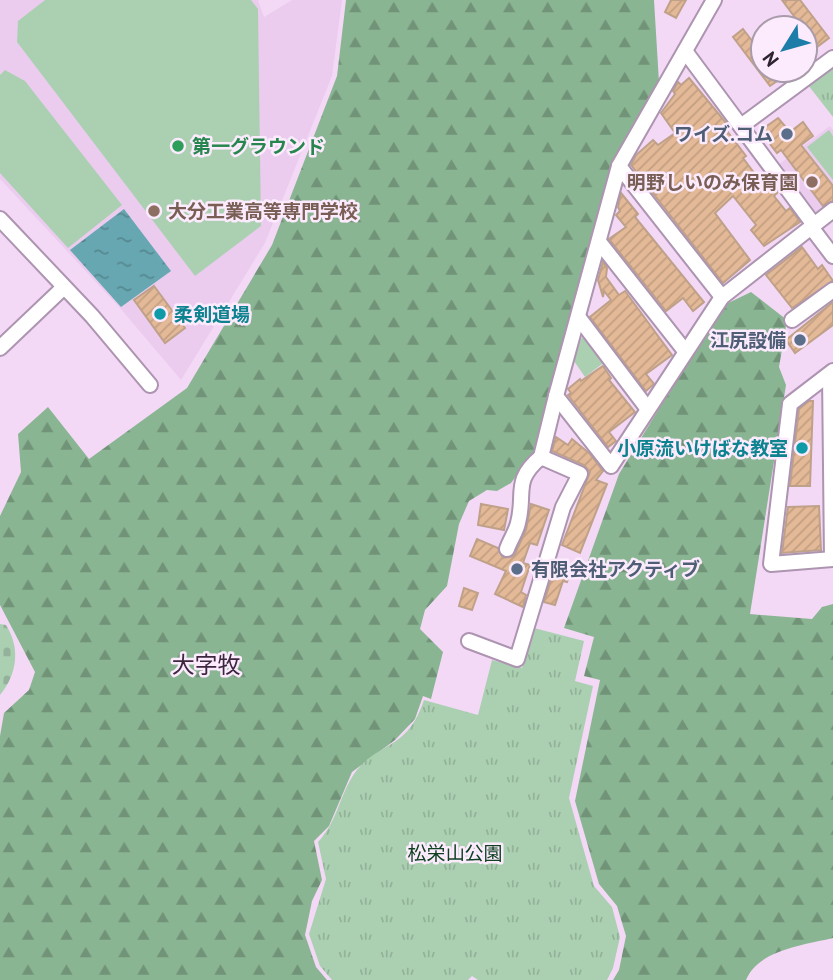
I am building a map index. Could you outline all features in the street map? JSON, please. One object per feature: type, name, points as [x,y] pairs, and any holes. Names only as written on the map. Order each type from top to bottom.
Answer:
[{"type":"street","points":[[507,549],[519,520],[519,492],[523,476],[541,457],[619,166],[714,0]]},
{"type":"street","points":[[684,51],[814,225],[814,230],[833,256]]},
{"type":"street","points":[[741,126],[833,58]]},
{"type":"street","points":[[619,166],[722,297]]},
{"type":"street","points":[[556,396],[611,466],[722,297],[833,211]]},
{"type":"street","points":[[0,219],[92,316],[150,385]]},
{"type":"street","points":[[600,243],[685,351]]},
{"type":"street","points":[[0,348],[64,288]]},
{"type":"street","points":[[792,320],[833,290]]},
{"type":"street","points":[[579,318],[648,408]]},
{"type":"street","points":[[832,372],[833,559],[771,564],[790,404],[832,372]]},
{"type":"street","points":[[469,641],[517,659],[563,507],[580,474],[541,457]]},
{"type":"shaded area","name":"大分工業高等専門学校","points":[[0,0],[258,0],[264,17],[292,0],[342,0],[332,76],[265,243],[181,380],[120,308],[0,179]]},
{"type":"shaded area","name":"明野しいのみ保育園","points":[[830,126],[833,130],[833,199],[814,214],[778,165]]},
{"type":"green space","name":"第一グラウンド","points":[[45,0],[251,0],[258,9],[261,226],[195,276],[17,42],[18,21]]},
{"type":"green space","points":[[346,0],[654,0],[659,82],[612,165],[537,448],[511,483],[497,491],[487,490],[469,501],[459,524],[447,586],[425,610],[420,629],[443,652],[431,699],[423,696],[415,719],[395,740],[352,772],[329,826],[314,841],[322,880],[312,901],[305,935],[316,967],[327,980],[0,980],[0,736],[4,713],[29,690],[35,672],[0,605],[0,516],[21,472],[18,434],[48,407],[89,459],[187,388],[272,245],[337,76]]},
{"type":"green space","points":[[833,66],[833,117],[808,85],[819,84],[819,77]]},
{"type":"green space","points":[[5,70],[25,81],[122,205],[68,248],[0,173],[0,75]]},
{"type":"green space","points":[[829,130],[833,136],[833,180],[807,147]]},
{"type":"green space","points":[[751,292],[787,320],[779,367],[786,385],[750,614],[812,619],[822,607],[833,604],[833,938],[771,955],[752,970],[746,980],[613,980],[619,970],[626,936],[617,906],[599,884],[575,801],[600,680],[584,676],[594,637],[564,628],[619,474],[722,306]]},
{"type":"green space","points":[[587,334],[606,361],[585,377],[574,361],[581,339]]},
{"type":"green space","points":[[0,624],[6,625],[10,633],[15,660],[14,669],[0,695]]},
{"type":"green space","name":"松栄山公園","points":[[534,628],[584,641],[575,681],[593,686],[569,798],[594,886],[612,907],[620,937],[613,968],[607,980],[478,980],[472,976],[468,980],[332,980],[320,966],[309,934],[326,879],[318,842],[330,826],[354,774],[363,763],[409,729],[424,700],[478,715],[492,660],[522,668]]},
{"type":"water","points":[[124,209],[171,271],[121,307],[70,250]]},
{"type":"building","points":[[671,0],[686,0],[676,18],[665,12]]},
{"type":"building","points":[[782,0],[800,0],[811,14],[792,14]]},
{"type":"building","points":[[819,25],[829,38],[819,46]]},
{"type":"building","points":[[743,29],[749,37],[749,58],[733,37]]},
{"type":"building","points":[[689,78],[727,124],[724,127],[761,182],[766,178],[778,192],[774,196],[786,211],[790,208],[800,222],[764,246],[751,230],[756,225],[733,196],[715,213],[750,260],[723,283],[631,165],[636,155],[653,140],[658,145],[675,133],[661,113],[675,94],[673,91],[678,82],[681,85]]},
{"type":"building","points":[[778,118],[790,132],[803,122],[813,136],[801,145],[833,186],[833,201],[823,206],[781,150],[777,153],[760,131]]},
{"type":"building","points":[[621,193],[638,214],[635,217],[704,302],[693,311],[683,298],[666,311],[609,239],[626,227],[616,215],[620,211],[618,207]]},
{"type":"building","points":[[802,247],[818,269],[822,265],[833,281],[792,308],[766,275]]},
{"type":"building","points":[[603,262],[607,268],[606,277],[619,295],[625,291],[672,355],[646,374],[654,384],[646,391],[590,317],[611,300],[604,291],[603,297],[598,280]]},
{"type":"building","name":"柔剣道場","points":[[154,286],[185,328],[165,343],[134,300]]},
{"type":"building","points":[[833,302],[833,325],[795,353],[786,340]]},
{"type":"building","points":[[603,366],[611,378],[609,380],[635,412],[609,432],[616,441],[608,447],[568,395],[571,393],[568,389],[580,379],[581,381]]},
{"type":"building","points":[[813,401],[810,486],[790,486],[799,409]]},
{"type":"building","points":[[556,437],[568,445],[572,439],[590,454],[603,471],[596,480],[607,484],[580,553],[562,545],[590,472],[584,465],[552,451]]},
{"type":"building","points":[[481,504],[508,509],[504,530],[478,525]]},
{"type":"building","points":[[531,504],[549,510],[537,545],[530,543],[523,563],[530,565],[521,592],[526,595],[523,607],[495,594],[506,571],[470,556],[477,539],[498,548],[503,558],[514,556],[526,530]]},
{"type":"building","points":[[819,506],[821,550],[782,553],[788,507]]},
{"type":"building","points":[[556,564],[571,568],[567,582],[563,581],[555,605],[544,602]]},
{"type":"building","points":[[464,588],[478,593],[472,610],[459,606]]},
{"type":"place","name":"ワイズ.コム","points":[[787,134]]},
{"type":"place","name":"第一グラウンド","points":[[178,146]]},
{"type":"place","name":"明野しいのみ保育園","points":[[812,182]]},
{"type":"place","name":"大分工業高等専門学校","points":[[154,211]]},
{"type":"place","name":"柔剣道場","points":[[160,314]]},
{"type":"place","name":"江尻設備","points":[[800,340]]},
{"type":"place","name":"小原流いけばな教室","points":[[802,448]]},
{"type":"place","name":"有限会社アクティブ","points":[[517,569]]},
{"type":"district","name":"大字牧","points":[[206,664]]}]
